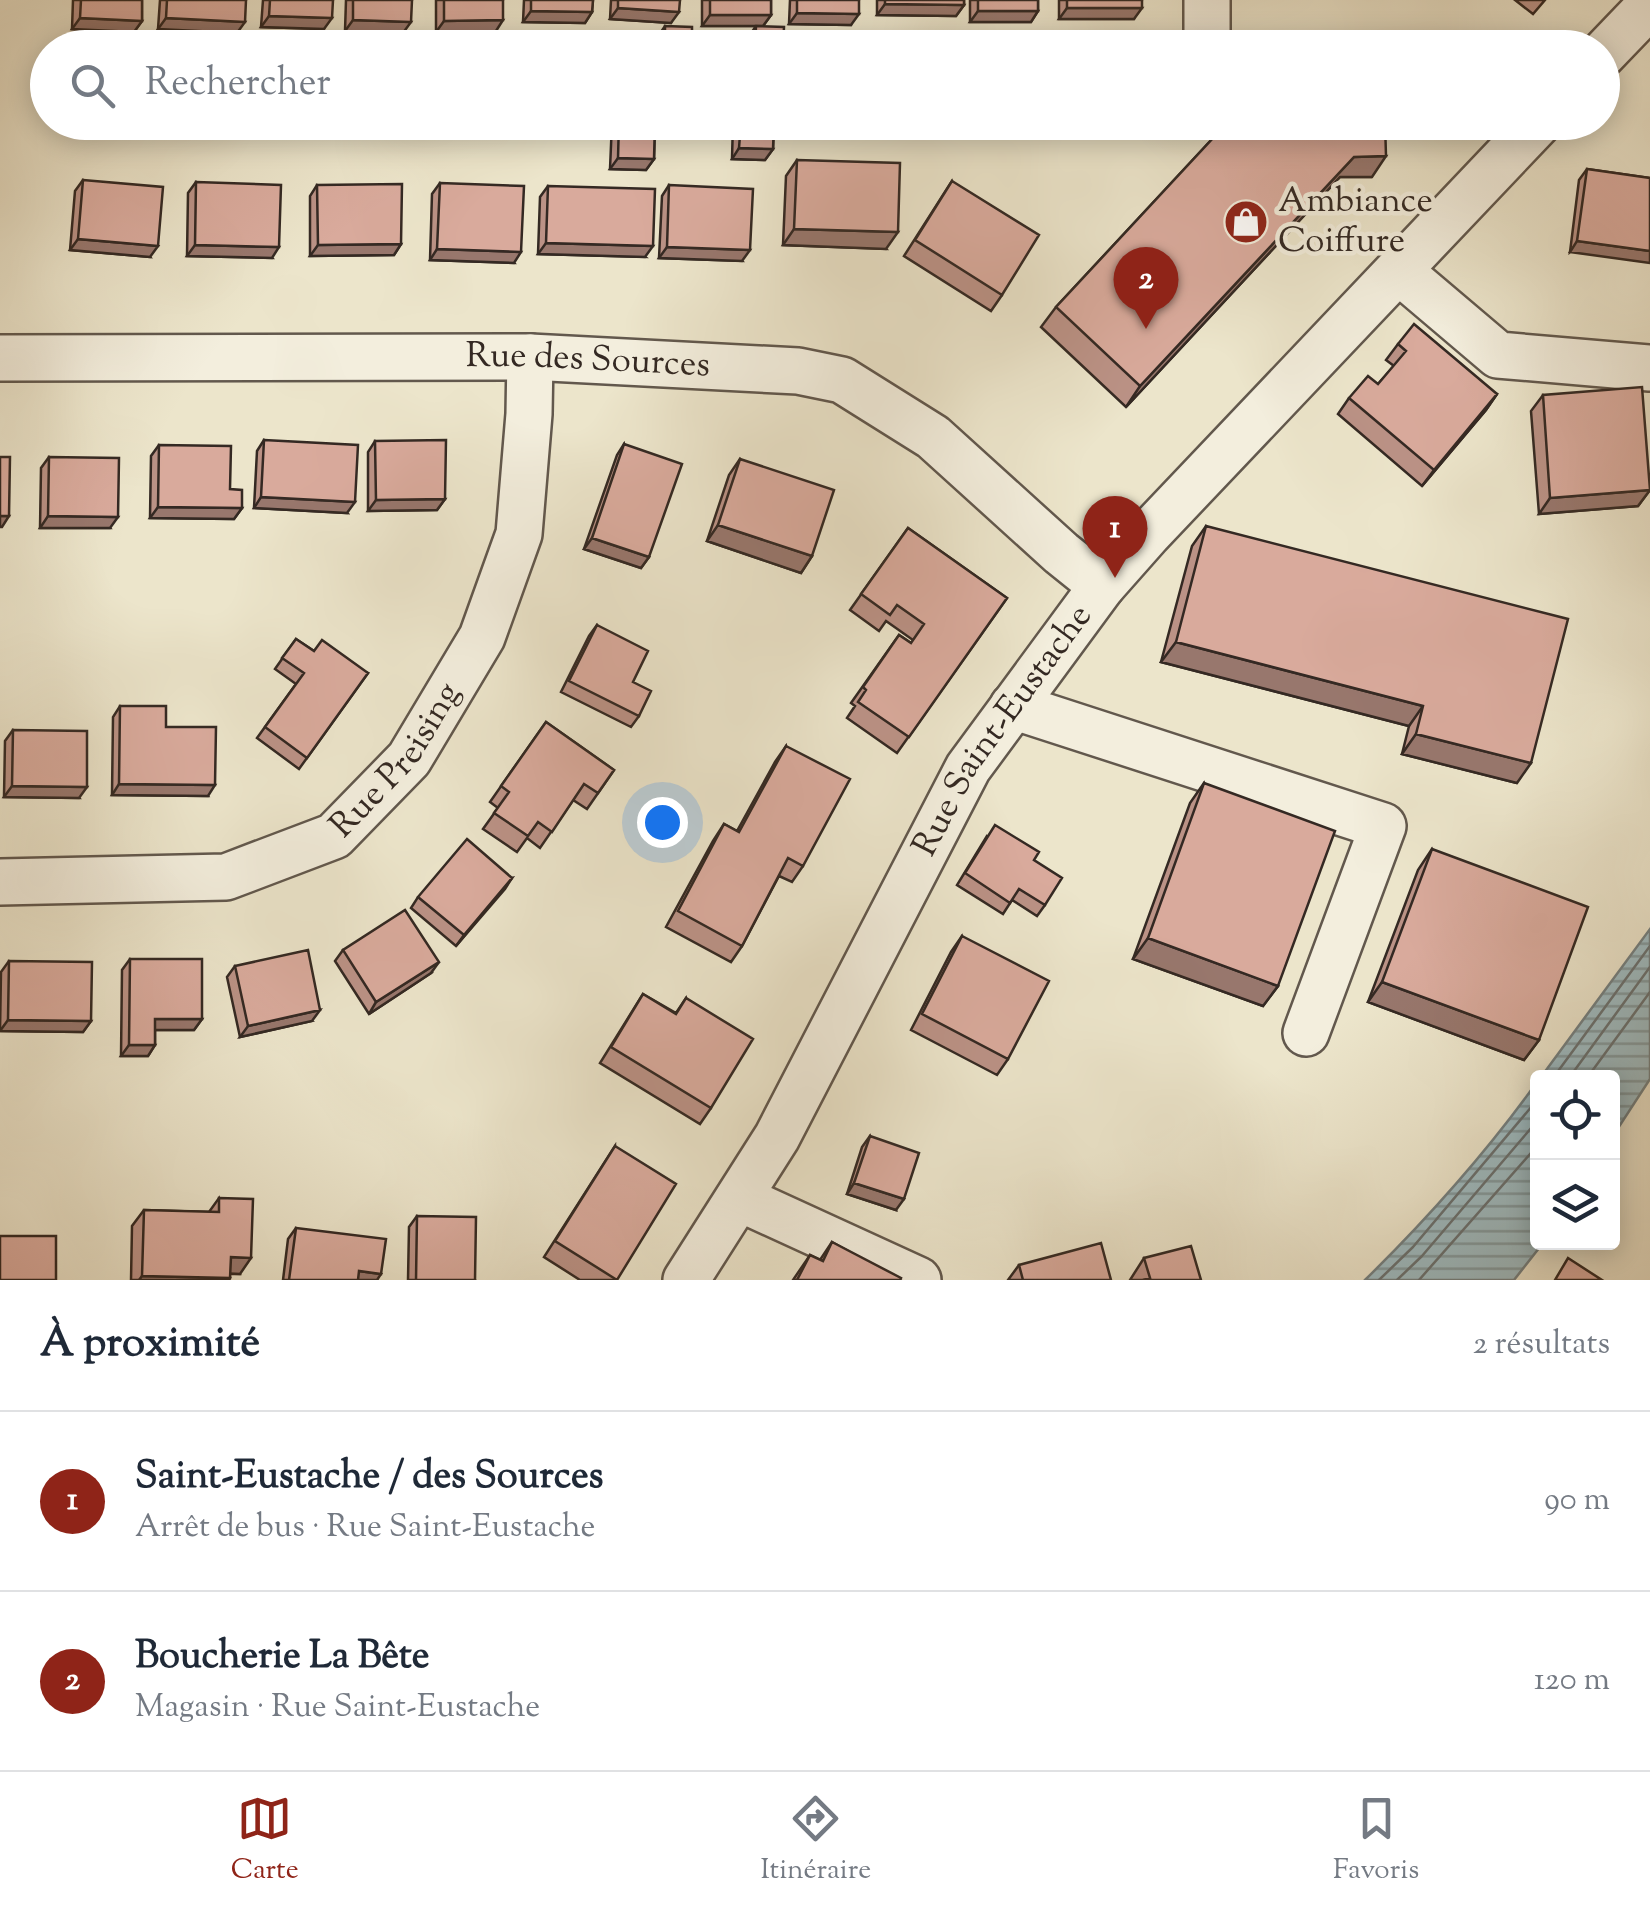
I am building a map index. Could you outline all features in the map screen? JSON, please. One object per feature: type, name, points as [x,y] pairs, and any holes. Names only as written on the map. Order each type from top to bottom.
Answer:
[{"type":"street","points":[[1620,37],[1650,6]]},
{"type":"street","name":"Rue Saint-Eustache","points":[[686,1280],[778,1137],[968,768],[1012,706],[1102,586],[1522,140]]},
{"type":"street","points":[[1399,270],[1498,355],[1650,368]]},
{"type":"street","name":"Rue des Sources","points":[[0,358],[530,358],[798,370],[842,380],[933,437],[1061,554],[1102,586]]},
{"type":"street","name":"Rue Preising","points":[[0,882],[226,877],[334,836],[410,759],[482,637],[518,534],[530,358]]},
{"type":"street","points":[[1012,706],[1383,826],[1306,1033]]},
{"type":"street","points":[[739,1198],[918,1280]]},
{"type":"water","points":[[1650,929],[1650,1079],[1620,1125],[1620,1070],[1546,1070]]},
{"type":"water","points":[[1530,1091],[1530,1250],[1538,1250],[1514,1280],[1365,1280],[1455,1185]]},
{"type":"building","points":[[81,0],[142,0],[142,21],[80,18]]},
{"type":"building","points":[[167,0],[246,0],[245,22],[166,18]]},
{"type":"building","points":[[270,0],[333,0],[332,18],[269,16]]},
{"type":"building","points":[[353,0],[412,0],[411,22],[353,20]]},
{"type":"building","points":[[444,0],[503,0],[503,20],[444,21]]},
{"type":"building","points":[[531,0],[593,0],[592,12],[531,11]]},
{"type":"building","points":[[618,0],[680,0],[679,12],[618,8]]},
{"type":"building","points":[[710,0],[771,0],[771,15],[710,15]]},
{"type":"building","points":[[797,0],[859,0],[859,14],[797,13]]},
{"type":"building","points":[[885,0],[964,0],[964,5],[885,4]]},
{"type":"building","points":[[978,0],[1038,0],[1038,11],[978,11]]},
{"type":"building","points":[[1067,0],[1142,0],[1142,8],[1067,8]]},
{"type":"building","points":[[665,26],[692,27],[692,30],[665,30]]},
{"type":"building","points":[[756,26],[784,27],[784,30],[756,30]]},
{"type":"building","points":[[618,140],[655,140],[654,159],[618,158]]},
{"type":"building","points":[[740,140],[773,140],[773,149],[739,148]]},
{"type":"building","points":[[1211,140],[1386,140],[1386,156],[1354,157],[1140,386],[1056,307]]},
{"type":"building","points":[[797,160],[900,163],[898,232],[794,229]]},
{"type":"building","points":[[1587,169],[1650,178],[1650,251],[1577,241]]},
{"type":"building","points":[[83,180],[163,187],[158,246],[78,239]]},
{"type":"building","points":[[952,181],[1039,235],[1002,295],[915,240]]},
{"type":"building","points":[[196,182],[281,185],[279,247],[195,245]]},
{"type":"building","points":[[440,183],[524,186],[521,252],[437,249]]},
{"type":"building","points":[[402,184],[401,244],[318,245],[317,185]]},
{"type":"building","points":[[669,185],[753,189],[750,250],[667,247]]},
{"type":"building","points":[[548,186],[655,189],[653,246],[546,243]]},
{"type":"building","points":[[1414,324],[1497,394],[1434,470],[1349,398],[1368,376],[1378,384],[1406,351],[1398,344]]},
{"type":"building","points":[[1642,387],[1650,490],[1550,498],[1543,395]]},
{"type":"building","points":[[264,440],[358,445],[355,502],[261,497]]},
{"type":"building","points":[[446,440],[445,499],[376,500],[375,441]]},
{"type":"building","points":[[624,444],[682,464],[649,557],[592,538]]},
{"type":"building","points":[[159,445],[231,446],[230,489],[242,490],[242,508],[158,507]]},
{"type":"building","points":[[0,457],[10,457],[9,516],[0,516]]},
{"type":"building","points":[[49,457],[119,458],[118,517],[48,516]]},
{"type":"building","points":[[740,459],[834,490],[812,556],[718,525]]},
{"type":"building","points":[[1206,526],[1568,619],[1531,763],[1416,734],[1423,706],[1176,642]]},
{"type":"building","points":[[908,528],[1007,598],[909,737],[858,702],[866,690],[863,687],[899,635],[911,643],[924,624],[897,605],[890,615],[861,594]]},
{"type":"building","points":[[597,625],[648,651],[633,682],[651,691],[639,716],[569,681]]},
{"type":"building","points":[[296,639],[314,651],[322,640],[368,673],[307,758],[265,727],[304,673],[282,658]]},
{"type":"building","points":[[120,706],[166,706],[166,727],[216,727],[215,785],[119,784]]},
{"type":"building","points":[[546,722],[614,770],[598,793],[584,784],[552,832],[538,822],[528,836],[494,813],[509,792],[501,786]]},
{"type":"building","points":[[13,730],[87,731],[87,787],[12,786]]},
{"type":"building","points":[[786,746],[850,779],[803,866],[788,858],[742,946],[678,911],[724,824],[739,832]]},
{"type":"building","points":[[1204,783],[1335,831],[1278,986],[1148,938]]},
{"type":"building","points":[[995,825],[1039,852],[1034,860],[1062,878],[1045,905],[1019,889],[1010,903],[965,873]]},
{"type":"building","points":[[467,839],[512,878],[464,935],[418,897]]},
{"type":"building","points":[[1432,849],[1588,907],[1539,1040],[1382,982]]},
{"type":"building","points":[[405,910],[439,962],[376,1002],[343,950]]},
{"type":"building","points":[[962,936],[1049,981],[1008,1059],[922,1014]]},
{"type":"building","points":[[308,950],[320,1010],[248,1026],[235,966]]},
{"type":"building","points":[[130,959],[202,959],[202,1019],[155,1019],[155,1045],[129,1045]]},
{"type":"building","points":[[9,961],[92,962],[91,1021],[8,1020]]},
{"type":"building","points":[[643,994],[676,1014],[686,998],[753,1039],[711,1108],[611,1047]]},
{"type":"building","points":[[870,1136],[919,1153],[904,1199],[854,1183]]},
{"type":"building","points":[[615,1146],[676,1184],[617,1280],[555,1241]]},
{"type":"building","points":[[219,1198],[253,1199],[251,1258],[231,1257],[230,1278],[142,1276],[144,1210],[219,1212]]},
{"type":"building","points":[[417,1216],[476,1217],[475,1280],[416,1280]]},
{"type":"building","points":[[296,1228],[386,1239],[381,1274],[359,1271],[358,1280],[289,1280]]},
{"type":"building","points":[[0,1236],[56,1236],[56,1280],[0,1280]]},
{"type":"building","points":[[832,1242],[900,1280],[797,1280],[810,1255],[823,1261]]},
{"type":"building","points":[[1101,1243],[1111,1280],[1023,1280],[1019,1265]]},
{"type":"building","points":[[1191,1246],[1201,1280],[1143,1280],[1150,1278],[1144,1258]]},
{"type":"building","points":[[1568,1258],[1602,1280],[1555,1280]]},
{"type":"place","name":"Ambiance Coiffure","points":[[1246,222]]},
{"type":"place","name":"Boucherie La Bête","points":[[1146,329]]},
{"type":"place","name":"Saint-Eustache / des Sources","points":[[1115,578]]}]
